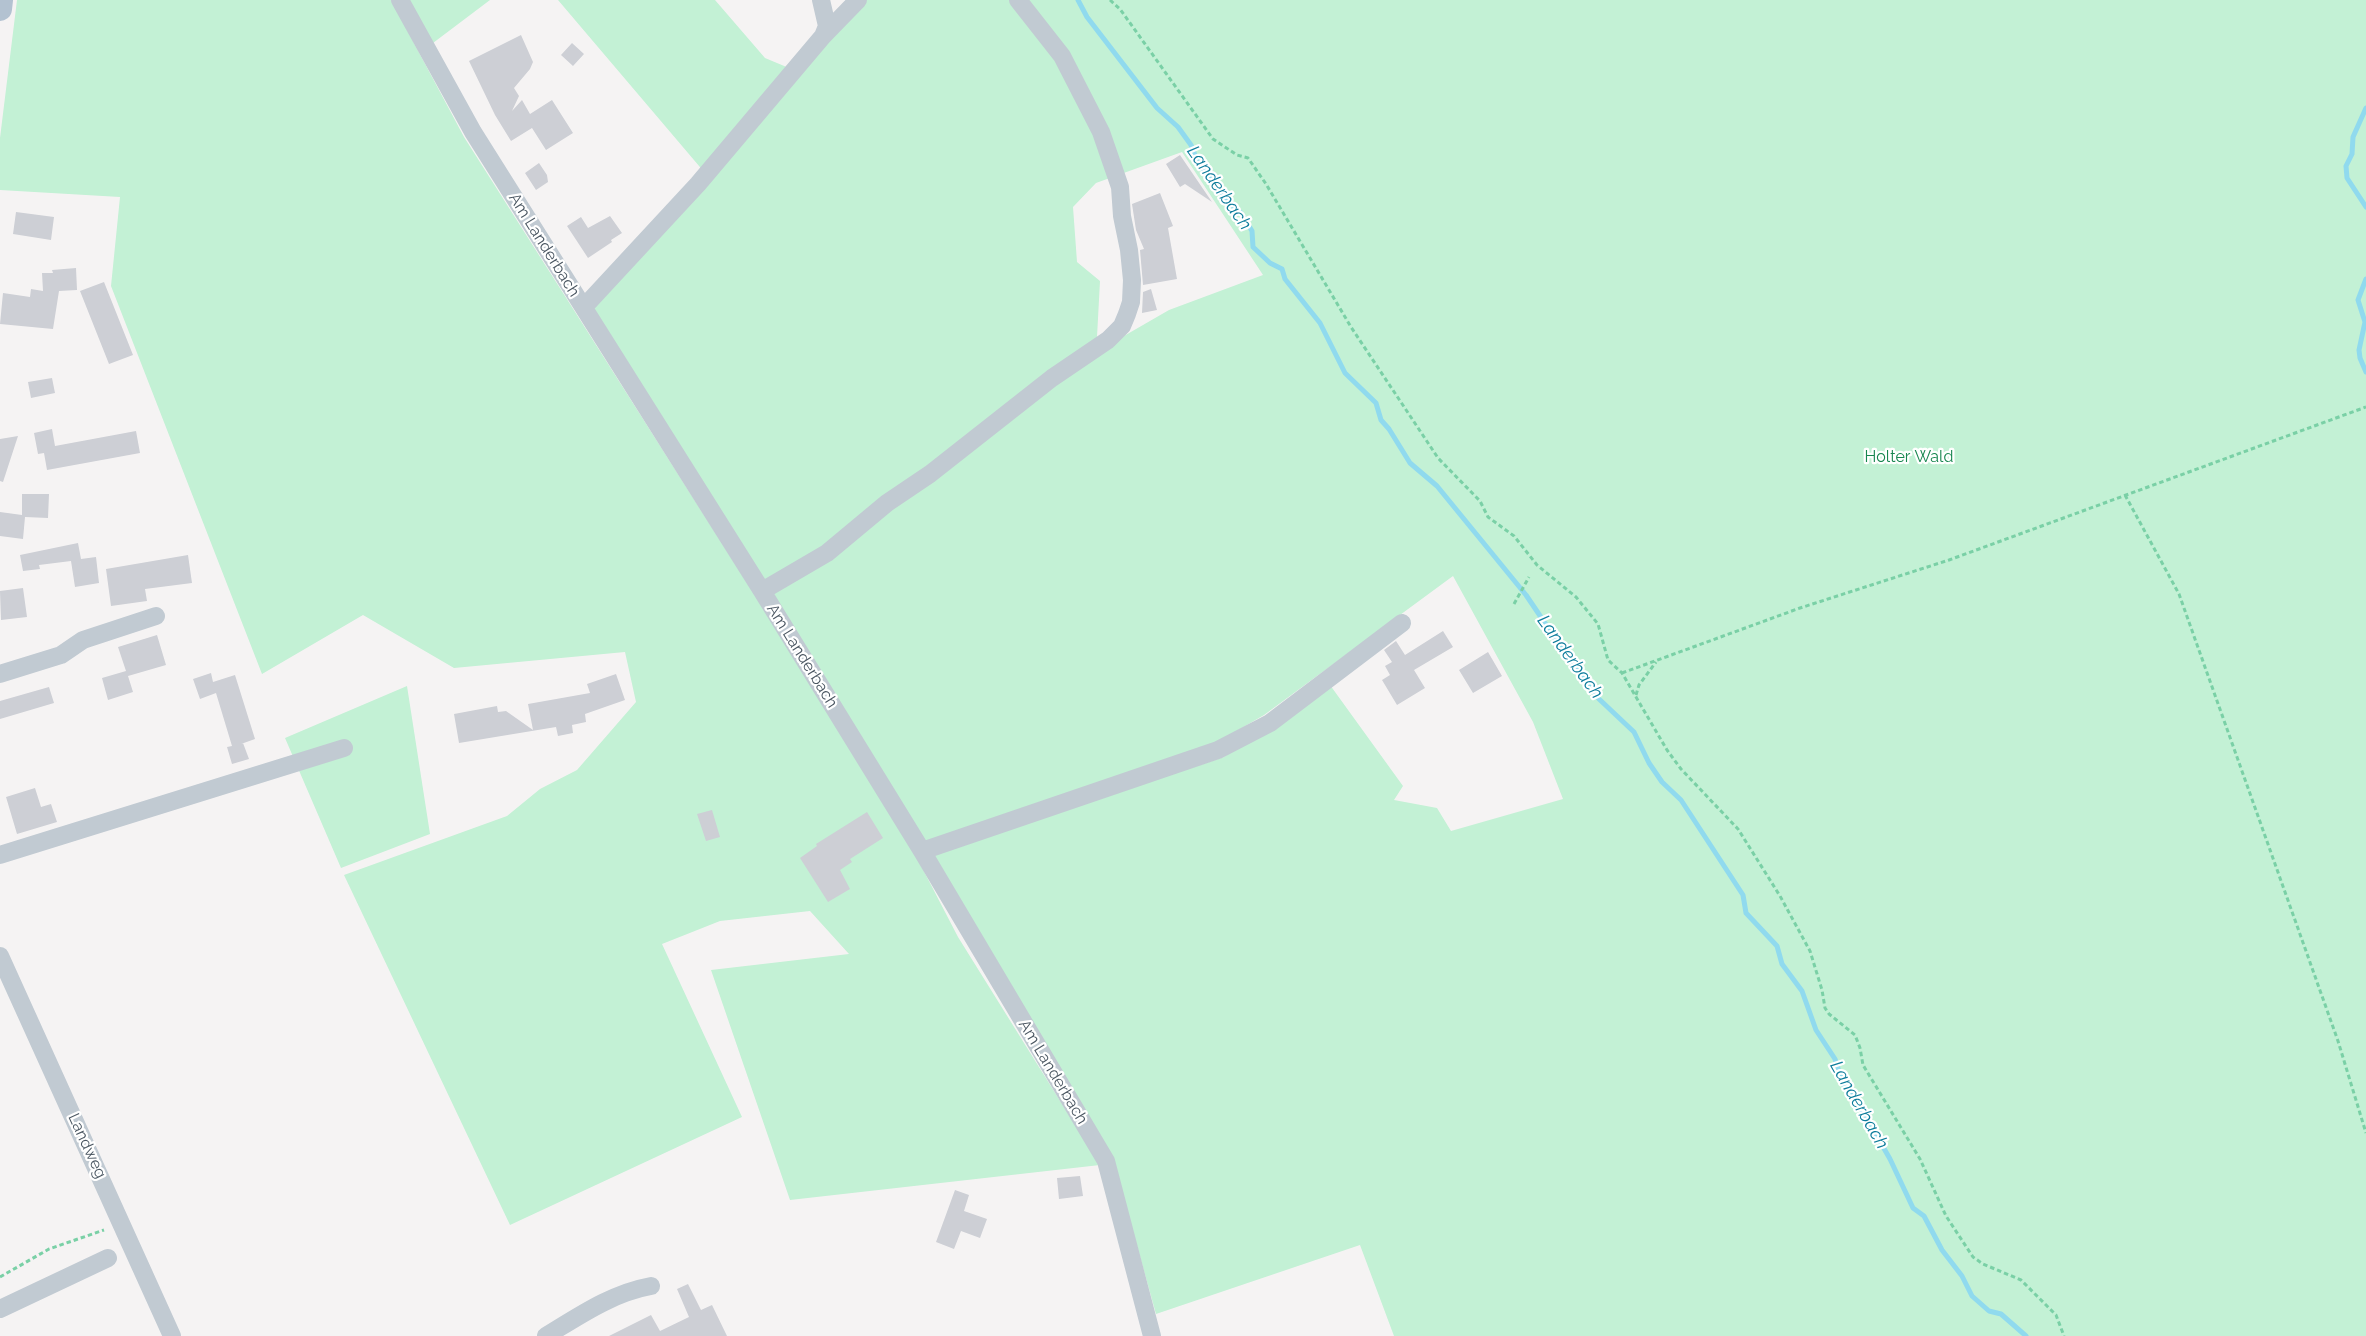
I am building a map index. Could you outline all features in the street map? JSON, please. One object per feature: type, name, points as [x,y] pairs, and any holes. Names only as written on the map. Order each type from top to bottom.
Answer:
[{"type":"main road","points":[[0,9],[1,0]]},
{"type":"street","name":"Am Landerbach","points":[[400,0],[472,132],[762,591],[922,851],[1106,1161],[1152,1336]]},
{"type":"street","points":[[821,0],[827,26],[823,36]]},
{"type":"street","points":[[584,307],[698,184],[823,36],[858,0]]},
{"type":"street","points":[[762,591],[834,548],[887,503],[930,474],[1052,378],[1108,340],[1122,326],[1131,302],[1132,280],[1120,187],[1101,132],[1062,56],[1018,0]]},
{"type":"street","points":[[0,674],[61,655],[82,640],[156,616]]},
{"type":"street","points":[[922,851],[1218,750],[1270,723],[1402,623]]},
{"type":"street","points":[[0,855],[344,748]]},
{"type":"street","name":"Landweg","points":[[0,956],[172,1336]]},
{"type":"street","points":[[0,1309],[108,1258]]},
{"type":"street","points":[[546,1336],[617,1296],[634,1289],[651,1286]]},
{"type":"path","points":[[1110,0],[1120,9],[1214,139],[1237,155],[1248,158],[1352,327],[1438,458],[1480,501],[1488,517],[1514,536],[1538,565],[1554,577],[1598,624],[1608,660],[1622,673],[1667,750],[1681,769],[1738,829],[1780,896],[1810,951],[1825,1008],[1855,1035],[1863,1065],[1920,1160],[1946,1216],[1973,1257],[1983,1264],[2020,1280],[2056,1315],[2064,1336]]},
{"type":"path","points":[[1622,673],[1800,608],[1949,560],[2366,407]]},
{"type":"path","points":[[2125,495],[2179,594],[2330,1019],[2366,1133]]},
{"type":"path","points":[[1515,604],[1529,577]]},
{"type":"path","points":[[1636,695],[1639,685],[1657,661]]},
{"type":"path","points":[[0,1277],[49,1249],[123,1225]]},
{"type":"green space","points":[[17,0],[391,0],[464,137],[829,712],[916,856],[958,937],[1100,1165],[790,1200],[711,970],[849,954],[810,911],[720,921],[662,944],[742,1117],[510,1225],[344,875],[507,816],[540,789],[577,770],[636,702],[625,652],[454,668],[363,615],[262,674],[111,286],[120,197],[0,190],[0,138]]},
{"type":"green space","points":[[409,0],[490,0],[433,43]]},
{"type":"green space","points":[[558,0],[715,0],[765,58],[789,68],[705,173]]},
{"type":"green space","name":"Holter Wald","points":[[859,0],[2366,0],[2366,1336],[1394,1336],[1360,1245],[1156,1314],[1113,1159],[931,854],[1224,757],[1330,685],[1403,786],[1394,800],[1437,808],[1451,831],[1563,799],[1533,722],[1453,576],[1264,715],[1216,743],[927,846],[593,309]],"holes":[[[1182,152],[1263,275],[1169,310],[1117,340],[1097,337],[1100,281],[1077,262],[1073,207],[1096,183]]]},
{"type":"green space","points":[[407,686],[430,834],[341,868],[285,738]]},
{"type":"building","points":[[521,35],[533,62],[514,88],[519,96],[512,111],[522,100],[530,114],[552,100],[573,133],[546,150],[532,128],[511,141],[495,115],[469,61]]},
{"type":"building","points":[[572,43],[584,54],[573,66],[561,55]]},
{"type":"building","points":[[1180,155],[1212,202],[1185,184],[1180,187],[1166,164]]},
{"type":"building","points":[[539,163],[547,175],[548,182],[536,190],[525,173]]},
{"type":"building","points":[[1160,193],[1173,226],[1168,228],[1177,279],[1143,285],[1140,250],[1144,249],[1136,230],[1132,204]]},
{"type":"building","points":[[16,212],[54,217],[51,240],[13,234]]},
{"type":"building","points":[[610,216],[622,233],[588,258],[567,226],[581,217],[588,228]]},
{"type":"building","points":[[76,268],[77,290],[59,291],[53,329],[0,324],[3,293],[30,297],[31,289],[43,291],[42,273]]},
{"type":"building","points":[[104,282],[133,355],[109,364],[80,291]]},
{"type":"building","points":[[1151,289],[1157,310],[1142,313],[1143,292]]},
{"type":"building","points":[[52,378],[55,393],[31,398],[28,382]]},
{"type":"building","points":[[52,429],[55,446],[136,431],[140,453],[47,470],[44,453],[38,454],[34,433]]},
{"type":"building","points":[[18,436],[3,482],[0,481],[0,439]]},
{"type":"building","points":[[22,494],[49,494],[48,518],[25,517],[23,539],[0,536],[0,512],[22,515]]},
{"type":"building","points":[[78,543],[81,559],[96,557],[99,583],[75,587],[71,561],[39,565],[40,569],[23,571],[20,555]]},
{"type":"building","points":[[188,555],[192,583],[145,589],[147,601],[111,606],[106,569]]},
{"type":"building","points":[[23,588],[27,617],[1,620],[0,591]]},
{"type":"building","points":[[1443,631],[1453,647],[1414,670],[1425,688],[1397,705],[1382,680],[1390,675],[1385,666],[1392,662],[1384,650],[1396,641],[1405,655]]},
{"type":"building","points":[[157,635],[166,665],[128,676],[133,692],[108,700],[102,678],[126,671],[118,647]]},
{"type":"building","points":[[1488,652],[1502,676],[1473,693],[1459,670]]},
{"type":"building","points":[[211,673],[213,682],[235,675],[255,739],[243,743],[249,759],[232,764],[227,747],[232,746],[216,693],[200,699],[193,679]]},
{"type":"building","points":[[616,674],[625,700],[585,714],[586,722],[572,725],[573,733],[558,736],[556,727],[459,743],[454,714],[497,706],[498,712],[506,711],[533,730],[528,704],[590,693],[587,684]]},
{"type":"building","points":[[49,687],[54,703],[0,719],[0,701]]},
{"type":"building","points":[[35,788],[41,807],[51,804],[57,822],[17,834],[6,797]]},
{"type":"building","points":[[712,810],[720,837],[706,841],[697,814]]},
{"type":"building","points":[[867,812],[883,838],[850,859],[852,862],[840,870],[850,889],[828,902],[800,858],[817,846],[816,844]]},
{"type":"building","points":[[1080,1176],[1083,1196],[1059,1199],[1057,1178]]},
{"type":"building","points":[[955,1190],[969,1195],[964,1211],[987,1219],[980,1238],[961,1231],[954,1249],[936,1242]]},
{"type":"building","points":[[688,1284],[701,1310],[712,1305],[727,1336],[609,1336],[651,1315],[660,1331],[689,1317],[677,1289]]},
{"type":"waterway","name":"Landerbach","points":[[1078,0],[1087,17],[1157,108],[1178,127],[1191,145],[1198,163],[1228,202],[1241,213],[1252,231],[1253,247],[1270,263],[1282,269],[1285,279],[1320,323],[1345,373],[1376,403],[1381,420],[1410,463],[1437,486],[1526,595],[1599,699],[1634,732],[1649,763],[1662,782],[1681,800],[1743,895],[1746,913],[1777,946],[1782,964],[1802,991],[1816,1030],[1835,1059],[1843,1084],[1858,1103],[1890,1159],[1913,1208],[1924,1216],[1942,1250],[1962,1276],[1972,1296],[1989,1311],[2001,1314],[2026,1336]]},
{"type":"waterway","points":[[2366,108],[2353,137],[2352,154],[2346,166],[2347,178],[2366,207]]},
{"type":"waterway","points":[[2366,279],[2358,300],[2365,322],[2359,350],[2366,372]]}]
